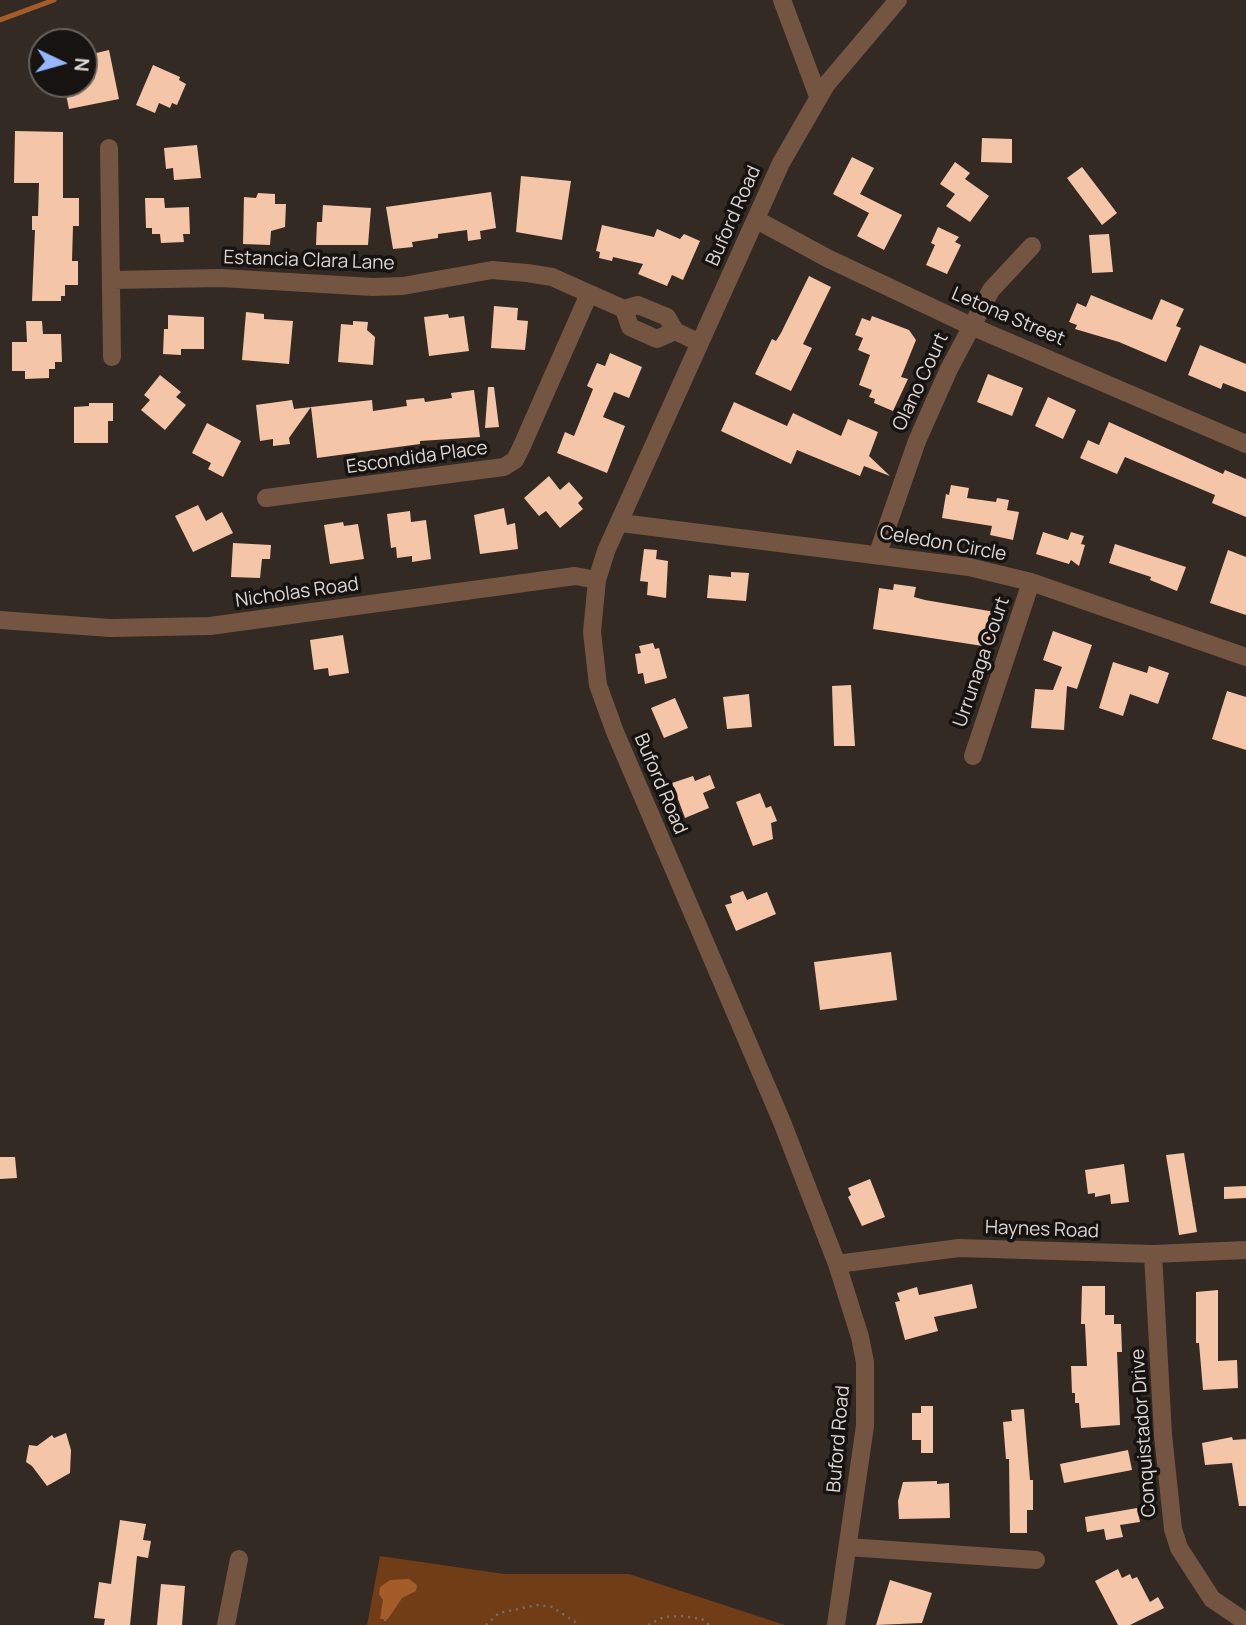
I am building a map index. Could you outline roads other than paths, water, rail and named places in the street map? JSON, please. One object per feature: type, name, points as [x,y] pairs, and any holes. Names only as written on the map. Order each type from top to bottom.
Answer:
[{"type":"street","points":[[782,0],[818,96]]},
{"type":"street","name":"Buford Road","points":[[836,1625],[865,1426],[865,1362],[860,1337],[837,1264],[782,1122],[610,720],[598,685],[593,656],[594,602],[597,580],[621,523],[781,163],[818,96],[898,0]]},
{"type":"street","points":[[108,148],[112,357]]},
{"type":"street","name":"Letona Street","points":[[757,220],[827,258],[971,326],[1246,444]]},
{"type":"street","name":"Olano Court","points":[[878,553],[917,440],[971,326],[991,289],[1032,246]]},
{"type":"street","name":"Estancia Clara Lane","points":[[111,280],[221,278],[373,287],[403,286],[492,270],[552,277],[624,309],[630,327],[657,339],[675,331],[700,342]]},
{"type":"street","name":"Escondida Place","points":[[266,498],[505,467],[515,460],[521,448],[589,294]]},
{"type":"street","name":"Celedon Circle","points":[[621,523],[969,566],[1031,582],[1246,657]]},
{"type":"street","name":"Nicholas Road","points":[[0,620],[110,628],[210,626],[575,576],[597,580]]},
{"type":"street","name":"Urrunaga Court","points":[[973,756],[1031,582]]},
{"type":"street","name":"Haynes Road","points":[[837,1264],[959,1248],[1153,1254],[1246,1250]]},
{"type":"street","name":"Conquistador Drive","points":[[1153,1254],[1163,1435],[1173,1529],[1179,1548],[1212,1599],[1246,1622]]},
{"type":"street","points":[[848,1547],[1036,1560]]},
{"type":"street","points":[[226,1625],[239,1559]]},
{"type":"waterway","points":[[0,20],[54,0]]}]
